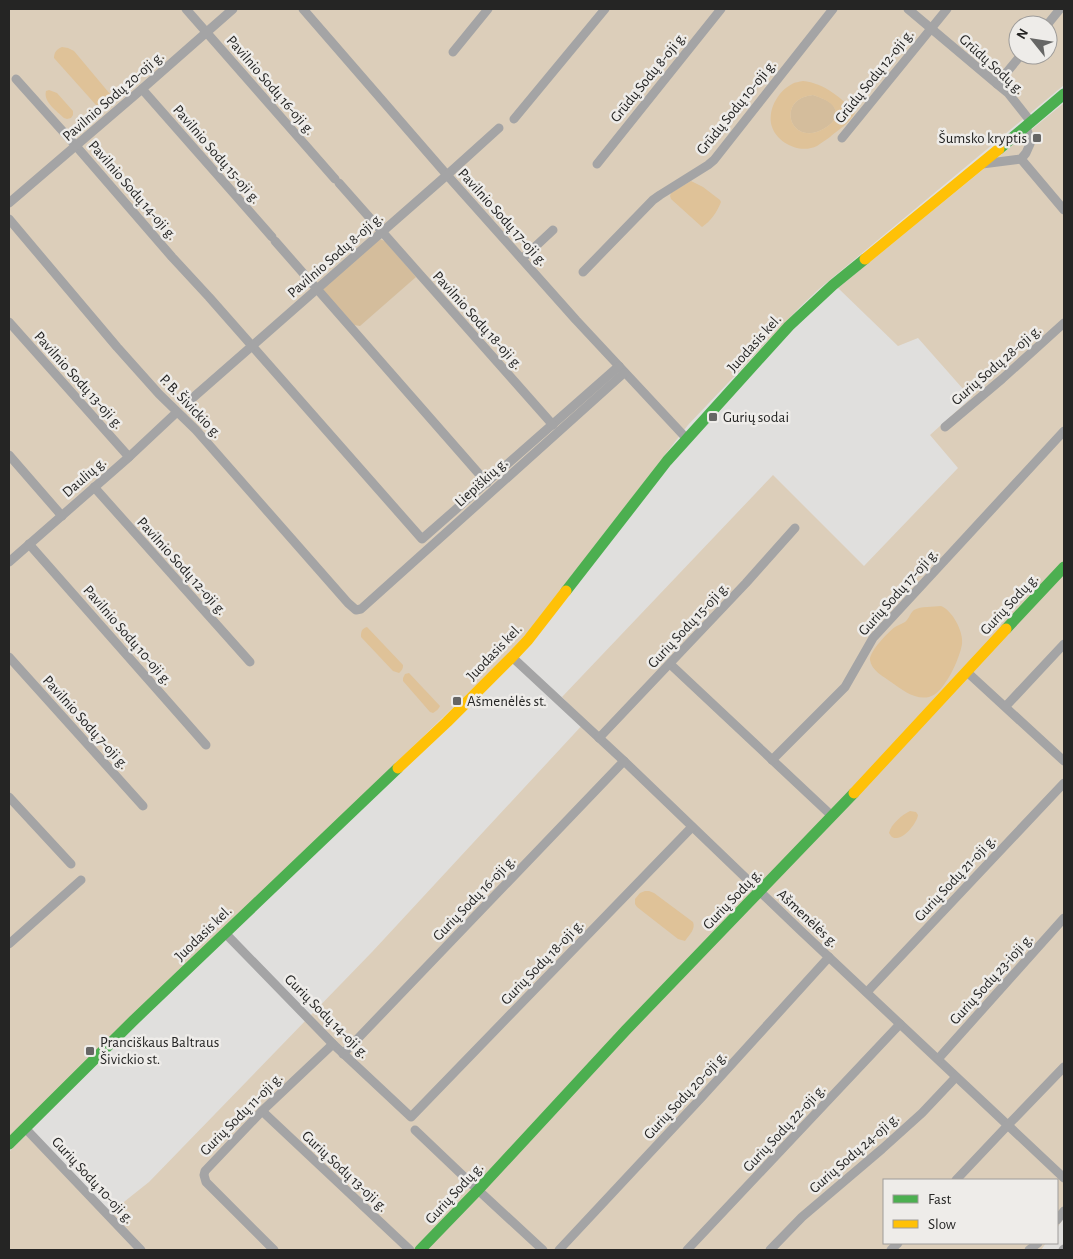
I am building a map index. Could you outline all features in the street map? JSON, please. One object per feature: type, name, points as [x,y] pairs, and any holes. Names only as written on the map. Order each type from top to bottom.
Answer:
[{"type":"main road","points":[[1029,124],[1064,94]]},
{"type":"main road","name":"Juodasis kel.","points":[[9,1144],[127,1027],[447,722],[528,640],[657,474],[808,307],[1029,124]]},
{"type":"main road","name":"Gurių Sodų g.","points":[[420,1250],[626,1030],[968,672],[1064,567]]},
{"type":"street","name":"Pavilnio Sodų 16-oji g.","points":[[186,9],[382,232]]},
{"type":"street","name":"Pavilnio Sodų 20-oji g.","points":[[9,202],[233,9]]},
{"type":"street","name":"Pavilnio Sodų 17-oji g.","points":[[303,9],[522,259],[687,439]]},
{"type":"street","points":[[453,52],[488,9]]},
{"type":"street","points":[[514,119],[605,9]]},
{"type":"street","name":"Grūdų Sodų 8-oji g.","points":[[597,164],[721,9]]},
{"type":"street","name":"Grūdų Sodų 10-oji g.","points":[[584,272],[653,200],[714,160],[833,9]]},
{"type":"street","name":"Grūdų Sodų g.","points":[[908,9],[1008,93],[1029,124]]},
{"type":"street","name":"Grūdų Sodų 12-oji g.","points":[[842,138],[947,9]]},
{"type":"street","points":[[997,84],[1013,65]]},
{"type":"street","name":"Pavilnio Sodų 14-oji g.","points":[[16,78],[422,539],[487,483]]},
{"type":"street","name":"Pavilnio Sodų 15-oji g.","points":[[142,89],[487,483]]},
{"type":"street","points":[[981,164],[1021,159],[1026,154],[1030,144],[1029,124]]},
{"type":"street","name":"Pavilnio Sodų 8-oji g.","points":[[188,402],[499,128]]},
{"type":"street","points":[[1021,159],[1064,210]]},
{"type":"street","name":"P. B. Šivickio g.","points":[[9,219],[117,347],[196,430],[356,610]]},
{"type":"street","points":[[522,259],[553,230]]},
{"type":"street","name":"Pavilnio Sodų 18-oji g.","points":[[382,232],[553,425]]},
{"type":"street","name":"Pavilnio Sodų 13-oji g.","points":[[9,322],[129,457]]},
{"type":"street","name":"Gurių Sodų 28-oji g.","points":[[945,427],[1064,323]]},
{"type":"street","points":[[487,483],[553,425],[622,369]]},
{"type":"street","name":"Liepiškių g.","points":[[356,610],[361,609],[622,369]]},
{"type":"street","name":"Daulių g.","points":[[9,562],[129,457],[177,412]]},
{"type":"street","name":"Gurių Sodų 17-oji g.","points":[[772,760],[845,687],[873,638],[1064,431]]},
{"type":"street","points":[[9,455],[62,516]]},
{"type":"street","name":"Pavilnio Sodų 12-oji g.","points":[[94,487],[250,662]]},
{"type":"street","name":"Gurių Sodų 15-oji g.","points":[[599,738],[746,583],[795,528]]},
{"type":"street","name":"Pavilnio Sodų 10-oji g.","points":[[29,544],[206,744]]},
{"type":"street","points":[[1006,706],[1064,644]]},
{"type":"street","name":"Ašmenėlės g.","points":[[512,656],[1064,1178]]},
{"type":"street","name":"Pavilnio Sodų 7-oji g.","points":[[9,657],[142,806]]},
{"type":"street","points":[[670,664],[832,816]]},
{"type":"street","points":[[968,672],[1064,761]]},
{"type":"street","name":"Gurių Sodų 16-oji g.","points":[[343,1054],[624,761]]},
{"type":"street","name":"Gurių Sodų 21-oji g.","points":[[867,992],[1064,782]]},
{"type":"street","points":[[9,797],[71,864]]},
{"type":"street","name":"Gurių Sodų 18-oji g.","points":[[411,1117],[692,827]]},
{"type":"street","points":[[9,944],[81,880]]},
{"type":"street","name":"Gurių Sodų 23-ioji g.","points":[[938,1059],[1064,918]]},
{"type":"street","name":"Gurių Sodų 14-oji g.","points":[[225,933],[343,1054],[411,1117]]},
{"type":"street","name":"Gurių Sodų 20-oji g.","points":[[559,1250],[829,957]]},
{"type":"street","name":"Gurių Sodų 22-oji g.","points":[[687,1250],[900,1024]]},
{"type":"street","name":"Gurių Sodų 11-oji g.","points":[[274,1250],[206,1182],[204,1174],[262,1111],[333,1044]]},
{"type":"street","points":[[957,1179],[1064,1067]]},
{"type":"street","name":"Gurių Sodų 24-oji g.","points":[[770,1250],[802,1216],[922,1113],[956,1077]]},
{"type":"street","name":"Gurių Sodų 13-oji g.","points":[[262,1111],[410,1250]]},
{"type":"street","name":"Gurių Sodų 10-oji g.","points":[[25,1128],[141,1250]]},
{"type":"street","points":[[416,1130],[543,1250]]},
{"type":"shaded area","points":[[9,9],[1064,9],[1064,85],[819,289],[800,307],[688,425],[528,632],[500,662],[9,1138]]},
{"type":"shaded area","points":[[62,47],[74,51],[110,94],[110,99],[105,106],[96,105],[54,58],[56,51]]},
{"type":"shaded area","points":[[803,81],[825,88],[855,113],[847,123],[817,146],[804,149],[791,146],[779,138],[772,127],[771,121],[772,108],[782,92],[793,83]],"holes":[[[813,95],[833,105],[836,112],[835,118],[829,125],[815,132],[805,133],[797,129],[792,122],[791,113],[793,105],[801,99]]]},
{"type":"shaded area","points":[[49,90],[57,93],[73,111],[71,118],[64,118],[51,106],[46,95],[46,91]]},
{"type":"shaded area","points":[[813,95],[833,105],[836,112],[835,117],[828,126],[815,132],[805,133],[797,129],[792,122],[791,113],[793,105],[801,99]]},
{"type":"shaded area","points":[[1064,103],[1064,1218],[1058,1227],[1058,1179],[883,1179],[883,1244],[1045,1244],[1041,1250],[9,1250],[9,1152],[31,1130],[110,1213],[149,1182],[372,952],[586,721],[562,697],[773,475],[864,566],[958,468],[930,435],[971,398],[918,338],[898,346],[838,288]]},
{"type":"shaded area","points":[[691,181],[703,187],[721,202],[713,216],[702,227],[670,196],[671,193]]},
{"type":"shaded area","points":[[379,239],[385,241],[416,277],[360,326],[354,325],[323,289]]},
{"type":"shaded area","points":[[941,606],[949,612],[959,628],[962,639],[961,650],[946,683],[935,694],[924,698],[914,696],[878,673],[871,664],[871,656],[884,638],[895,627],[905,622],[914,610],[924,607]]},
{"type":"shaded area","points":[[367,627],[403,665],[399,673],[393,671],[361,637],[362,631]]},
{"type":"shaded area","points":[[409,673],[440,706],[433,713],[430,712],[403,681],[405,674]]},
{"type":"shaded area","points":[[910,811],[916,812],[918,815],[913,826],[903,836],[899,838],[893,837],[889,833],[892,826],[900,817]]},
{"type":"shaded area","points":[[645,891],[654,893],[693,922],[693,930],[685,941],[678,939],[637,907],[635,899],[640,893]]},
{"type":"traffic: fast","points":[[999,149],[1064,94]]},
{"type":"traffic: fast","points":[[566,591],[667,461],[789,326],[833,285],[865,259]]},
{"type":"traffic: fast","points":[[1006,629],[1064,567]]},
{"type":"traffic: fast","points":[[9,1144],[133,1021],[398,768]]},
{"type":"traffic: fast","points":[[420,1250],[626,1030],[854,793]]},
{"type":"traffic: slow","points":[[865,259],[999,149]]},
{"type":"traffic: slow","points":[[398,768],[512,657],[528,640],[566,591]]},
{"type":"traffic: slow","points":[[854,793],[1006,629]]},
{"type":"place","name":"Šumsko kryptis","points":[[1037,138]]},
{"type":"place","name":"Gurių sodai","points":[[713,417]]},
{"type":"place","name":"Ašmenėlės st.","points":[[457,701]]},
{"type":"place","name":"Pranciškaus Baltraus Šivickio st.","points":[[90,1051]]}]
